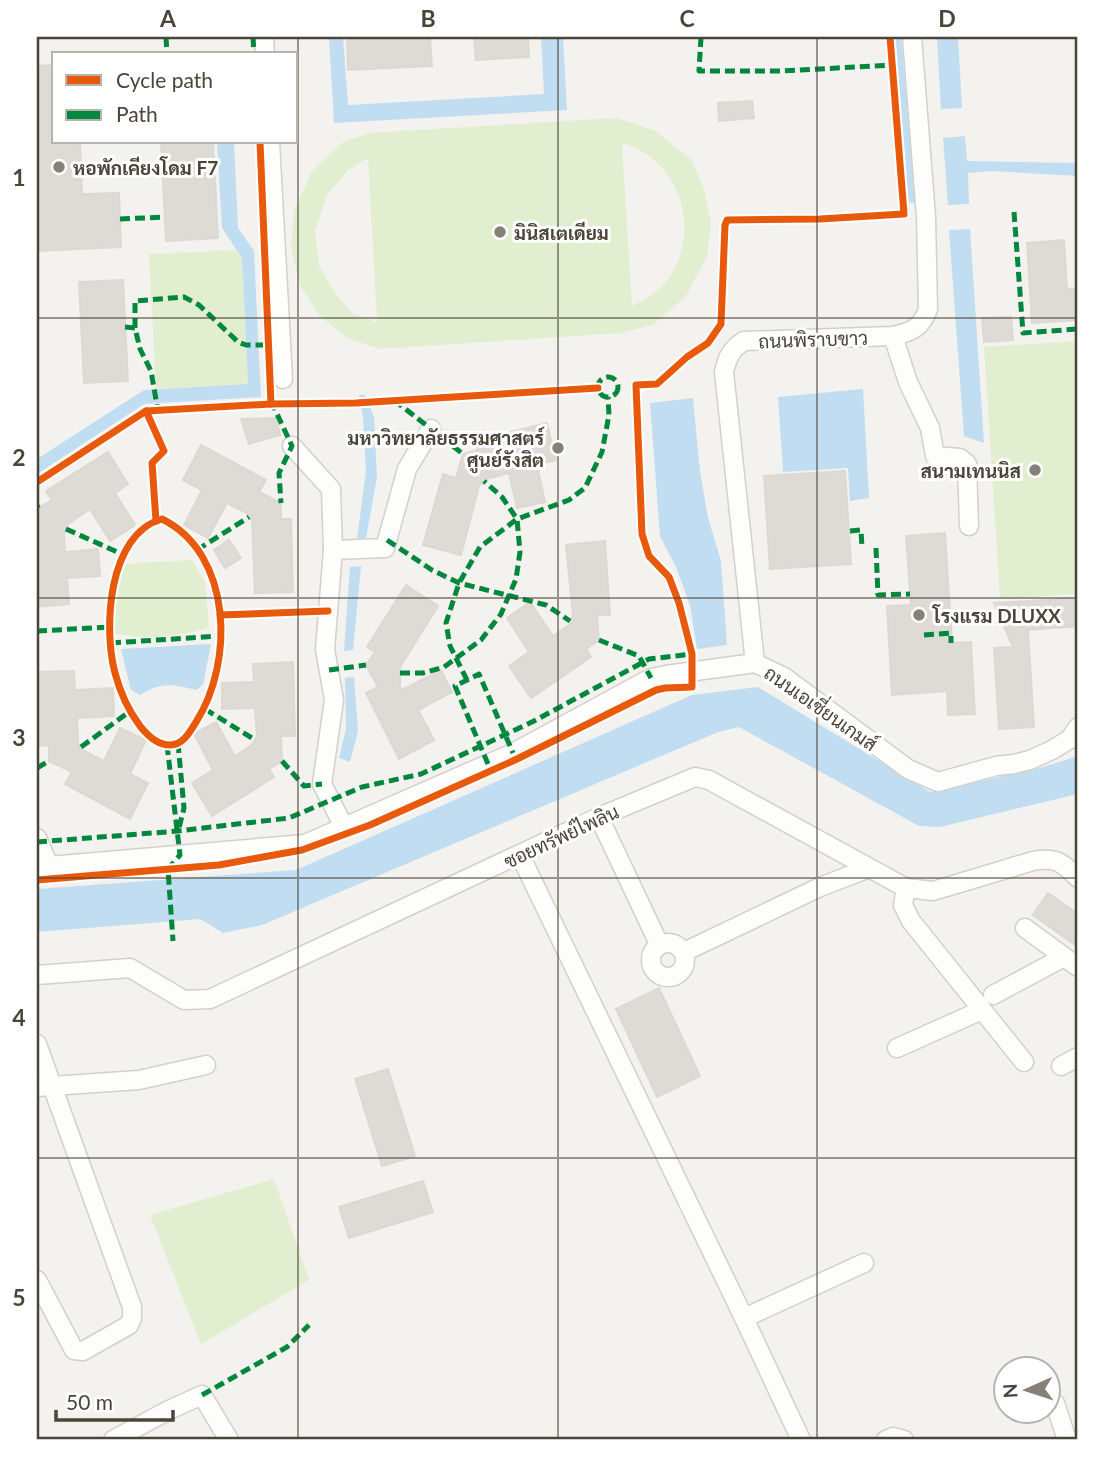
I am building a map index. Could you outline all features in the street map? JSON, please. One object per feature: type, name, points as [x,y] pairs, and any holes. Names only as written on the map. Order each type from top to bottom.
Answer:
[{"type":"street","name":"ถนนพิราบขาว","points":[[755,663],[723,372],[735,346],[744,341],[893,336],[909,333],[923,323],[928,309],[924,190],[912,37]]},
{"type":"street","points":[[270,144],[283,379]]},
{"type":"street","points":[[893,336],[908,382],[930,428],[935,456],[960,458],[967,464],[970,526]]},
{"type":"street","points":[[332,550],[385,548],[407,469],[431,429]]},
{"type":"street","points":[[292,446],[331,489],[332,550],[325,649],[334,700],[322,784],[344,827]]},
{"type":"street","name":"ถนนเอเซี่ยนเกมส์","points":[[43,866],[305,844],[513,754],[651,678],[755,663],[793,684],[908,769],[938,782],[1030,760],[1070,739],[1078,727]]},
{"type":"street","name":"ซอยทรัพย์ไพลิน","points":[[37,975],[131,968],[184,1000],[210,999],[599,817],[695,777],[709,780],[906,888],[933,891],[1033,860],[1048,858],[1062,863],[1078,878]]},
{"type":"street","points":[[599,817],[660,944]]},
{"type":"street","points":[[37,838],[43,866]]},
{"type":"street","points":[[520,855],[801,1440]]},
{"type":"street","points":[[684,952],[820,887],[869,868]]},
{"type":"street","points":[[906,888],[903,905],[911,922],[1024,1062]]},
{"type":"street","points":[[1025,928],[1071,962]]},
{"type":"street","points":[[673,943],[684,952],[685,965],[678,975],[664,978],[652,969],[651,955],[660,944],[673,943]]},
{"type":"street","points":[[993,995],[1071,962]]},
{"type":"street","points":[[897,1048],[982,1010]]},
{"type":"street","points":[[37,1044],[45,1086],[132,1307],[129,1325],[83,1351],[74,1350],[37,1280]]},
{"type":"street","points":[[1061,1066],[1078,1057]]},
{"type":"street","points":[[45,1086],[139,1080],[206,1065]]},
{"type":"street","points":[[744,1318],[864,1263]]},
{"type":"street","points":[[125,1438],[169,1410],[202,1395],[229,1440]]},
{"type":"street","points":[[886,1440],[893,1437],[904,1440]]},
{"type":"green space","name":"มินิสเตเดียม","points":[[617,118],[655,131],[691,159],[704,189],[711,224],[707,256],[686,296],[653,325],[620,333],[380,349],[347,338],[320,316],[300,286],[291,248],[294,211],[312,171],[342,143],[369,133]],"holes":[[[622,143],[641,151],[658,163],[679,196],[684,216],[684,236],[679,257],[670,276],[653,294],[632,306]],[[368,158],[377,321],[376,322],[353,314],[335,293],[319,266],[315,232],[327,195],[347,171]]]},
{"type":"green space","points":[[237,250],[242,258],[248,384],[156,389],[149,254]]},
{"type":"green space","name":"สนามเทนนิส","points":[[1078,341],[1078,594],[1000,599],[984,347]]},
{"type":"green space","points":[[192,560],[205,582],[209,627],[162,636],[114,633],[116,586],[122,564]]},
{"type":"green space","points":[[274,1179],[309,1280],[201,1344],[150,1215]]},
{"type":"water","points":[[329,37],[343,37],[348,105],[544,94],[541,37],[563,37],[567,110],[334,123]]},
{"type":"water","points":[[895,37],[901,37],[916,203],[909,203]]},
{"type":"water","points":[[937,37],[958,37],[962,108],[941,109]]},
{"type":"water","points":[[965,136],[967,161],[1078,163],[1078,176],[992,171],[968,173],[969,204],[948,205],[943,138]]},
{"type":"water","points":[[217,144],[234,144],[238,228],[254,251],[261,397],[144,404],[37,474],[37,459],[144,390],[248,384],[242,258],[222,228]]},
{"type":"water","points":[[970,229],[984,443],[964,436],[949,230]]},
{"type":"water","points":[[863,389],[869,498],[850,501],[848,468],[783,472],[778,397]]},
{"type":"water","points":[[359,395],[365,395],[374,417],[377,477],[366,538],[357,539],[366,472]]},
{"type":"water","points":[[693,398],[700,472],[708,518],[721,561],[727,645],[697,649],[690,605],[676,567],[660,536],[650,403]]},
{"type":"water","points":[[361,566],[353,650],[344,651],[350,567]]},
{"type":"water","points":[[211,644],[203,685],[196,690],[167,685],[140,695],[131,690],[121,649]]},
{"type":"water","points":[[354,677],[358,731],[350,762],[339,758],[346,729],[345,678]]},
{"type":"water","points":[[758,687],[930,792],[1040,768],[1078,756],[1078,794],[940,827],[919,826],[739,727],[718,732],[262,925],[223,933],[200,919],[37,932],[37,889],[296,870],[692,695]]},
{"type":"building","points":[[347,37],[430,37],[432,66],[348,70]]},
{"type":"building","points":[[474,37],[528,37],[529,57],[476,60]]},
{"type":"building","name":"หอพักเคียงโดม F7","points":[[52,65],[52,144],[80,144],[82,194],[119,193],[121,247],[38,251],[37,66]]},
{"type":"building","points":[[752,101],[754,118],[719,121],[718,103]]},
{"type":"building","points":[[161,144],[213,144],[218,238],[166,241]]},
{"type":"building","points":[[1064,240],[1067,289],[1078,288],[1078,320],[1032,323],[1027,243]]},
{"type":"building","points":[[123,280],[128,381],[84,383],[79,282]]},
{"type":"building","points":[[1011,317],[1013,340],[984,342],[982,318]]},
{"type":"building","points":[[276,418],[280,435],[249,444],[241,419]]},
{"type":"building","points":[[547,423],[556,460],[537,465],[545,502],[517,508],[509,473],[486,479],[479,486],[461,555],[423,545],[443,474],[456,478],[463,454],[478,450],[476,441]]},
{"type":"building","points":[[201,445],[266,480],[259,492],[281,503],[281,519],[291,519],[293,592],[255,593],[252,521],[247,513],[227,503],[208,538],[184,525],[202,490],[183,480]]},
{"type":"building","points":[[108,452],[128,484],[115,493],[135,525],[110,541],[90,509],[68,524],[64,533],[65,552],[98,549],[100,576],[67,578],[69,604],[37,607],[37,533],[40,533],[38,508],[52,500],[46,491]]},
{"type":"building","points":[[845,471],[851,564],[770,569],[764,476]]},
{"type":"building","name":"โรงแรม DLUXX","points":[[945,533],[952,643],[971,642],[975,714],[948,715],[947,691],[892,695],[887,606],[911,605],[906,536]]},
{"type":"building","points":[[229,540],[241,558],[225,568],[214,550]]},
{"type":"building","points":[[605,541],[610,615],[597,615],[599,640],[586,649],[591,657],[531,698],[509,666],[529,652],[507,618],[530,602],[553,636],[569,625],[573,616],[566,545]]},
{"type":"building","points":[[406,585],[438,606],[400,667],[400,691],[441,670],[452,692],[418,710],[434,740],[399,759],[366,693],[378,687],[366,665],[375,652],[367,647]]},
{"type":"building","points":[[1078,598],[1078,626],[1028,630],[1034,727],[999,729],[994,648],[1013,647],[994,603]]},
{"type":"building","points":[[293,662],[295,736],[281,736],[282,761],[269,769],[274,777],[212,816],[192,783],[213,770],[194,734],[216,722],[235,756],[253,744],[257,736],[255,708],[222,709],[222,683],[254,682],[253,664]]},
{"type":"building","points":[[74,671],[75,690],[113,688],[114,716],[77,718],[78,743],[84,751],[104,761],[120,728],[146,740],[130,774],[148,783],[130,819],[65,784],[72,772],[49,761],[49,745],[39,746],[37,672]]},
{"type":"building","points":[[1048,893],[1078,914],[1078,947],[1033,915]]},
{"type":"building","points":[[659,988],[700,1076],[657,1097],[616,1009]]},
{"type":"building","points":[[388,1069],[415,1156],[382,1166],[355,1079]]},
{"type":"building","points":[[423,1181],[433,1212],[349,1238],[339,1207]]},
{"type":"marked path","points":[[166,37],[167,52]]},
{"type":"marked path","points":[[253,37],[254,52]]},
{"type":"marked path","points":[[701,37],[699,71],[782,71],[892,65]]},
{"type":"marked path","points":[[1014,212],[1023,333],[1078,329]]},
{"type":"marked path","points":[[120,219],[165,217]]},
{"type":"marked path","points":[[135,328],[135,301],[184,297],[199,305],[238,342],[246,345],[268,345]]},
{"type":"marked path","points":[[125,327],[135,328],[140,349],[151,371],[158,411]]},
{"type":"marked path","points":[[608,377],[615,380],[618,387],[615,394],[608,397],[601,394],[598,387],[601,380],[608,377]]},
{"type":"marked path","points":[[467,680],[450,646],[446,623],[459,583],[480,547],[517,519],[569,500],[585,488],[602,452],[609,415],[608,397]]},
{"type":"marked path","points":[[394,400],[463,454]]},
{"type":"marked path","points":[[271,401],[292,446],[279,473],[281,503]]},
{"type":"marked path","points":[[400,673],[423,673],[444,667],[481,640],[501,614],[516,579],[520,552],[517,519],[502,497],[484,481]]},
{"type":"marked path","points":[[197,550],[249,517]]},
{"type":"marked path","points":[[66,529],[124,555]]},
{"type":"marked path","points":[[850,531],[861,530],[862,548]]},
{"type":"marked path","points":[[387,540],[432,570],[459,583],[546,605],[570,621]]},
{"type":"marked path","points":[[876,548],[878,595],[910,594]]},
{"type":"marked path","points":[[37,631],[110,627]]},
{"type":"marked path","points":[[924,635],[951,633],[951,643]]},
{"type":"marked path","points":[[111,643],[220,636]]},
{"type":"marked path","points":[[599,640],[639,656],[651,678]]},
{"type":"marked path","points":[[37,842],[178,831],[289,818],[362,787],[421,774],[534,721],[649,659],[692,654]]},
{"type":"marked path","points":[[329,670],[366,665]]},
{"type":"marked path","points":[[488,764],[455,686],[479,674],[513,753]]},
{"type":"marked path","points":[[205,709],[255,740]]},
{"type":"marked path","points":[[81,747],[129,712]]},
{"type":"marked path","points":[[178,743],[184,808],[179,828]]},
{"type":"marked path","points":[[167,745],[180,855],[168,869],[173,941]]},
{"type":"marked path","points":[[37,768],[49,761]]},
{"type":"marked path","points":[[282,761],[304,786],[322,784]]},
{"type":"marked path","points":[[202,1395],[287,1347],[309,1325]]},
{"type":"cycle path","points":[[37,880],[219,865],[302,850],[370,825],[515,760],[656,690],[692,687],[692,654],[679,603],[669,577],[649,556],[642,534],[636,385],[657,384],[687,357],[708,343],[721,324],[727,220],[820,219],[904,214],[890,37]]},
{"type":"cycle path","points":[[260,144],[271,404]]},
{"type":"cycle path","points":[[37,482],[146,411],[271,404],[356,403],[598,388]]},
{"type":"cycle path","points":[[146,411],[164,451],[152,463],[156,521]]},
{"type":"cycle path","points":[[162,519],[185,535],[203,557],[214,583],[220,611],[221,641],[217,670],[208,698],[189,734],[179,743],[170,745],[149,736],[128,707],[115,673],[110,632],[110,608],[120,562],[130,543],[144,528],[162,519]]},
{"type":"cycle path","points":[[220,615],[328,611]]},
{"type":"place","name":"หอพักเคียงโดม F7","points":[[59,167]]},
{"type":"place","name":"มินิสเตเดียม","points":[[500,232]]},
{"type":"place","name":"มหาวิทยาลัยธรรมศาสตร์ ศูนย์รังสิต","points":[[558,448]]},
{"type":"place","name":"สนามเทนนิส","points":[[1035,470]]},
{"type":"place","name":"โรงแรม DLUXX","points":[[919,615]]}]
